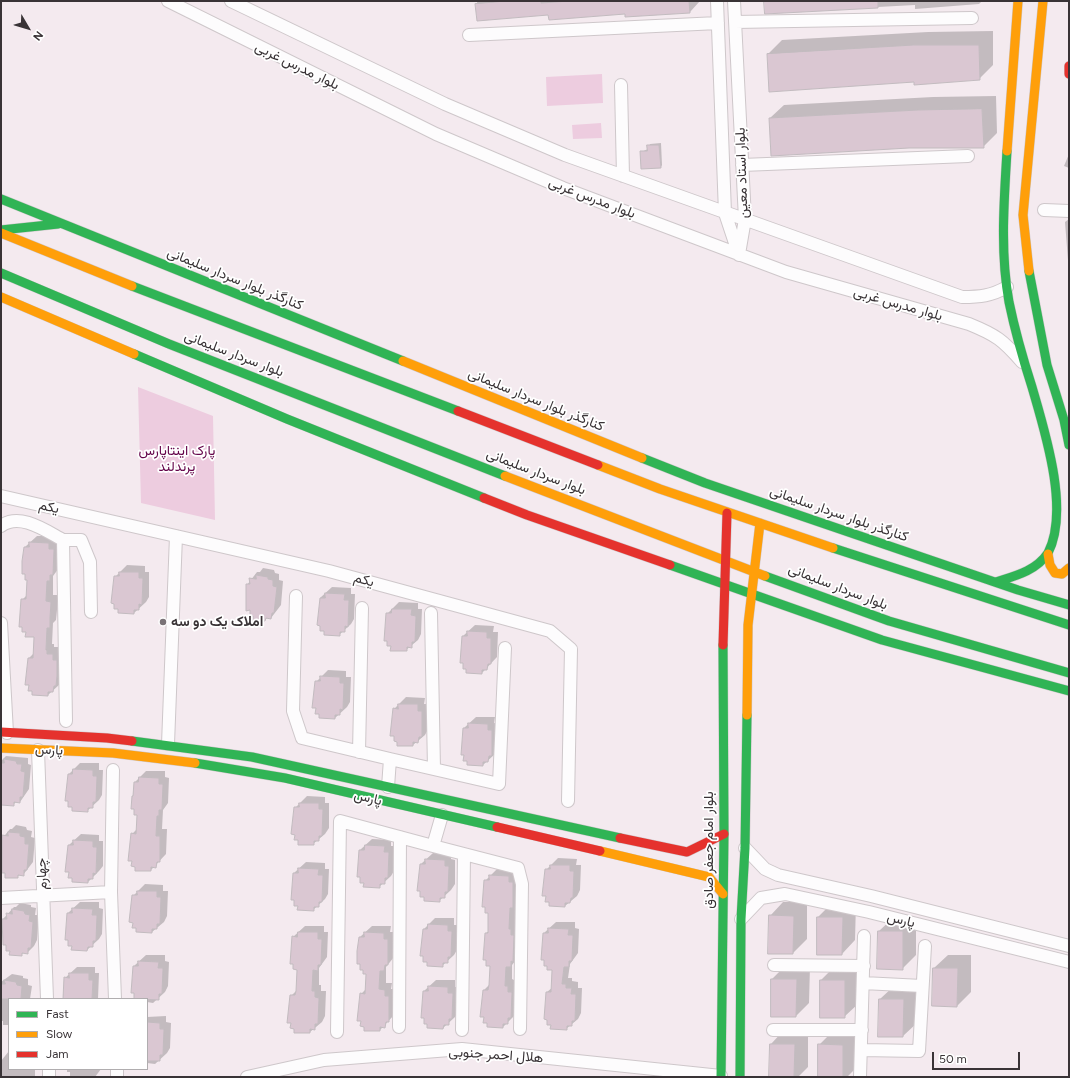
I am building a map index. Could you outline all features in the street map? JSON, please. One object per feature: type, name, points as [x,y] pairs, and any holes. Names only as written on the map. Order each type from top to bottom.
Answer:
[{"type":"street","name":"بلوار مدرس غربی","points":[[231,1],[445,104],[565,155],[962,297],[983,297],[996,293],[1007,287]]},
{"type":"street","name":"بلوار استاد معین","points":[[717,1],[725,213],[739,255]]},
{"type":"street","name":"بلوار استاد معین","points":[[734,1],[745,219],[739,255]]},
{"type":"street","points":[[996,582],[1030,571],[1048,554],[1057,531],[1059,501],[1057,476],[1025,365],[1007,287],[1005,239],[1006,171],[1018,1]]},
{"type":"street","points":[[1043,1],[1024,214],[1026,256],[1034,306],[1047,365],[1064,420],[1069,445]]},
{"type":"street","name":"بلوار مدرس غربی","points":[[171,2],[436,134],[563,188],[786,272],[969,324],[1004,341],[1025,365]]},
{"type":"street","points":[[735,22],[972,18]]},
{"type":"street","points":[[469,35],[718,23]]},
{"type":"street","points":[[1015,35],[1038,45]]},
{"type":"street","points":[[1069,66],[1069,74]]},
{"type":"street","points":[[621,85],[623,176]]},
{"type":"street","points":[[742,166],[968,156]]},
{"type":"street","name":"کنارگذر بلوار سردار سلیمانی","points":[[1,199],[705,483],[927,559],[1069,605]]},
{"type":"street","points":[[1044,210],[1069,211]]},
{"type":"street","points":[[1,231],[60,224]]},
{"type":"street","name":"بلوار سردار سلیمانی","points":[[1,231],[61,258],[653,486],[903,571],[1069,625]]},
{"type":"street","name":"بلوار سردار سلیمانی","points":[[1,273],[169,344],[726,562],[756,571],[889,621],[1069,673]]},
{"type":"street","points":[[1,297],[287,419],[527,515],[882,640],[1069,691]]},
{"type":"street","points":[[169,344],[184,359]]},
{"type":"street","points":[[193,369],[208,385]]},
{"type":"street","name":"یکم","points":[[1,496],[329,571],[550,631],[571,649],[568,801]]},
{"type":"street","name":"بلوار امام جعفر صادق","points":[[721,1077],[724,834],[723,623],[727,512]]},
{"type":"street","points":[[1,526],[7,521],[28,522],[63,540],[81,540],[90,562],[91,612]]},
{"type":"street","points":[[740,1077],[741,919],[745,848],[745,623],[753,594],[760,523]]},
{"type":"street","points":[[166,760],[168,744],[176,536]]},
{"type":"street","points":[[63,540],[66,720]]},
{"type":"street","points":[[1048,554],[1050,565],[1055,573],[1062,574],[1069,568]]},
{"type":"street","points":[[903,571],[927,559]]},
{"type":"street","points":[[296,596],[293,711],[302,738],[499,784],[505,648]]},
{"type":"street","points":[[359,752],[362,608]]},
{"type":"street","points":[[430,613],[434,769]]},
{"type":"street","points":[[723,623],[732,619]]},
{"type":"street","points":[[1,623],[4,732]]},
{"type":"street","name":"پارس","points":[[4,732],[107,738],[168,744],[252,757],[388,787],[538,821],[689,862],[709,877],[723,894]]},
{"type":"street","name":"پارس","points":[[1,748],[113,753],[285,778],[442,815],[689,862]]},
{"type":"street","name":"چهارم","points":[[38,750],[47,998]]},
{"type":"street","points":[[388,787],[390,759]]},
{"type":"street","points":[[113,770],[111,892],[115,998]]},
{"type":"street","points":[[433,846],[442,815]]},
{"type":"street","points":[[337,1032],[340,821],[518,868],[522,884],[520,1029]]},
{"type":"street","points":[[689,862],[724,834]]},
{"type":"street","points":[[399,1027],[400,837]]},
{"type":"street","name":"پارس","points":[[745,848],[765,869],[778,875],[871,896],[1069,946]]},
{"type":"street","points":[[462,1030],[464,854]]},
{"type":"street","points":[[1,898],[111,892]]},
{"type":"street","name":"پارس","points":[[741,919],[761,898],[785,894],[868,912],[1069,962]]},
{"type":"street","points":[[860,1077],[864,936]]},
{"type":"street","points":[[861,1050],[919,1051],[925,946]]},
{"type":"street","points":[[774,965],[864,966]]},
{"type":"street","points":[[863,983],[922,986]]},
{"type":"street","points":[[772,1030],[862,1030]]},
{"type":"street","name":"هلال احمر جنوبی","points":[[248,1077],[324,1060],[462,1049],[721,1077]]},
{"type":"green space","points":[[602,74],[603,103],[547,106],[546,77]]},
{"type":"green space","points":[[601,123],[602,138],[573,139],[572,125]]},
{"type":"green space","name":"پارک اینتاپارس پرندلند","points":[[138,387],[213,416],[215,520],[141,503]]},
{"type":"building","points":[[507,1],[541,1],[541,3],[569,1],[689,1],[690,13],[625,17],[625,14],[549,20],[548,15],[477,21],[475,4]]},
{"type":"building","points":[[764,1],[878,1],[878,8],[765,14]]},
{"type":"building","points":[[914,45],[979,45],[980,80],[914,85],[914,82],[769,92],[767,54]]},
{"type":"building","points":[[982,109],[984,148],[909,148],[771,156],[769,118],[918,110]]},
{"type":"building","points":[[647,145],[659,145],[661,168],[641,169],[640,151],[647,151]]},
{"type":"building","points":[[29,542],[49,543],[49,549],[54,549],[53,575],[50,575],[50,581],[47,581],[46,601],[51,602],[50,628],[47,628],[46,650],[47,654],[53,654],[53,660],[57,660],[57,676],[56,686],[54,686],[53,692],[48,692],[48,696],[32,695],[32,691],[28,691],[29,685],[25,685],[28,658],[33,658],[34,637],[25,637],[26,632],[22,632],[22,627],[19,627],[21,599],[26,599],[27,580],[25,580],[25,574],[22,574],[22,561],[24,547],[29,547]]},
{"type":"building","points":[[119,572],[139,572],[139,578],[143,578],[142,605],[139,604],[139,610],[134,610],[134,614],[118,613],[118,609],[114,609],[114,604],[111,603],[114,576],[119,576]]},
{"type":"building","points":[[256,575],[268,577],[268,579],[273,580],[273,586],[277,587],[274,613],[272,613],[271,619],[266,618],[265,621],[253,621],[253,616],[250,616],[250,610],[246,611],[246,584],[250,584],[249,578],[256,579]]},
{"type":"building","points":[[325,593],[345,594],[344,600],[349,600],[348,627],[345,626],[345,632],[340,632],[340,636],[324,635],[324,631],[320,631],[320,626],[317,625],[320,598],[325,598]]},
{"type":"building","points":[[392,609],[412,609],[411,615],[416,616],[415,642],[412,642],[412,648],[407,647],[407,651],[390,651],[391,646],[387,646],[387,641],[384,641],[386,613],[391,613]]},
{"type":"building","points":[[467,631],[487,632],[487,638],[491,638],[491,664],[488,664],[487,670],[482,670],[482,674],[466,673],[466,669],[463,669],[463,663],[460,663],[462,636],[467,636]]},
{"type":"building","points":[[320,676],[340,677],[340,683],[344,683],[343,710],[340,709],[340,715],[335,715],[335,719],[319,718],[319,714],[315,714],[316,708],[312,708],[315,681],[320,681]]},
{"type":"building","points":[[398,704],[418,704],[418,711],[422,711],[422,737],[419,737],[418,743],[413,742],[413,746],[397,746],[397,742],[394,741],[394,736],[390,736],[393,708],[398,709]]},
{"type":"building","points":[[468,723],[488,724],[488,730],[492,730],[492,756],[489,756],[488,762],[483,762],[483,766],[467,765],[467,761],[463,761],[464,755],[461,755],[463,728],[468,728]]},
{"type":"building","points":[[4,759],[16,761],[17,764],[22,764],[21,771],[25,772],[23,797],[20,797],[20,803],[14,802],[14,806],[1,805],[1,763],[4,763]]},
{"type":"building","points":[[73,769],[93,770],[93,776],[97,776],[96,802],[93,802],[93,808],[88,808],[88,812],[72,811],[72,807],[68,807],[68,801],[65,801],[68,774],[72,774]]},
{"type":"building","points":[[139,777],[159,778],[159,784],[163,784],[162,810],[159,810],[159,816],[157,816],[156,836],[160,836],[160,862],[157,862],[156,868],[151,867],[151,871],[135,871],[135,867],[131,866],[132,861],[128,861],[131,833],[136,834],[137,815],[134,815],[134,809],[131,809],[132,796],[134,782],[138,782]]},
{"type":"building","points":[[299,803],[319,803],[319,809],[323,809],[322,836],[319,836],[319,841],[314,841],[314,845],[298,845],[298,840],[294,840],[295,835],[291,834],[294,807],[299,807]]},
{"type":"building","points":[[8,832],[20,833],[20,836],[25,837],[25,844],[29,844],[27,870],[24,870],[24,876],[18,875],[18,878],[5,878],[5,873],[2,873],[2,835],[8,836]]},
{"type":"building","points":[[73,840],[93,841],[93,847],[97,847],[96,874],[93,873],[93,879],[88,879],[88,883],[72,882],[72,878],[68,878],[69,872],[65,872],[68,845],[73,845]]},
{"type":"building","points":[[365,845],[385,846],[384,852],[389,852],[388,878],[385,878],[385,884],[380,884],[380,888],[363,887],[364,883],[360,883],[360,877],[357,877],[359,850],[364,850]]},
{"type":"building","points":[[425,859],[445,860],[445,866],[449,866],[448,892],[445,892],[445,898],[440,898],[440,902],[424,901],[424,897],[420,897],[420,891],[417,891],[420,864],[425,864]]},
{"type":"building","points":[[550,865],[570,865],[570,871],[574,871],[573,898],[571,898],[570,903],[565,903],[565,907],[549,906],[549,902],[545,902],[546,896],[542,896],[545,869],[550,869]]},
{"type":"building","points":[[298,868],[319,869],[318,875],[323,875],[322,902],[319,902],[319,907],[314,907],[314,911],[297,910],[298,906],[294,906],[294,900],[291,900],[293,873],[298,873]]},
{"type":"building","points":[[489,875],[509,876],[509,882],[513,882],[513,908],[510,908],[509,929],[511,929],[511,935],[514,935],[513,962],[511,961],[511,967],[506,967],[505,986],[508,986],[508,992],[512,992],[511,1018],[508,1018],[508,1024],[503,1024],[503,1028],[487,1027],[487,1023],[483,1023],[484,1017],[480,1017],[483,990],[488,990],[489,985],[490,966],[486,966],[486,960],[483,960],[485,933],[488,933],[488,913],[485,913],[485,907],[482,907],[484,880],[489,880]]},
{"type":"building","points":[[137,891],[157,891],[157,897],[161,897],[160,924],[157,924],[157,929],[152,929],[152,933],[136,932],[136,928],[132,928],[133,923],[129,922],[132,895],[137,895]]},
{"type":"building","points":[[72,908],[93,909],[92,915],[97,915],[96,941],[93,941],[93,947],[88,947],[87,951],[71,950],[72,946],[68,946],[68,940],[65,940],[67,913],[72,913]]},
{"type":"building","points":[[12,909],[24,911],[25,914],[30,915],[29,921],[33,922],[31,948],[28,948],[28,954],[22,953],[22,956],[9,955],[10,951],[6,951],[6,945],[3,945],[2,919],[7,919],[6,913],[12,914]]},
{"type":"building","points":[[769,915],[794,916],[793,954],[768,954]]},
{"type":"building","points":[[817,917],[843,917],[842,955],[817,955]]},
{"type":"building","points":[[428,924],[448,925],[448,931],[452,931],[451,957],[448,957],[448,963],[443,963],[443,967],[427,966],[427,962],[423,962],[423,956],[420,956],[423,929],[427,929]]},
{"type":"building","points":[[548,928],[569,929],[568,935],[573,935],[572,961],[569,961],[569,967],[564,967],[562,984],[566,984],[566,988],[572,988],[571,994],[576,994],[575,1021],[572,1021],[572,1026],[567,1026],[567,1030],[550,1029],[551,1025],[547,1025],[547,1020],[544,1019],[546,992],[551,992],[552,970],[547,970],[547,966],[544,966],[544,960],[541,960],[543,933],[548,933]]},
{"type":"building","points":[[878,931],[903,931],[903,970],[877,969]]},
{"type":"building","points":[[298,932],[318,932],[318,939],[322,939],[321,965],[318,965],[318,971],[313,970],[312,991],[315,991],[315,997],[319,998],[318,1024],[315,1024],[315,1030],[310,1029],[310,1033],[294,1033],[294,1029],[290,1028],[291,1023],[287,1023],[290,995],[295,995],[296,991],[297,970],[293,969],[293,964],[290,964],[292,936],[297,937]]},
{"type":"building","points":[[364,932],[384,933],[384,939],[388,939],[388,965],[385,965],[384,971],[380,971],[379,989],[385,990],[385,996],[389,996],[389,1022],[386,1022],[385,1028],[380,1027],[380,1031],[364,1031],[364,1027],[360,1026],[361,1021],[357,1021],[360,993],[365,994],[366,974],[363,974],[363,970],[360,970],[360,964],[357,964],[359,937],[364,937]]},
{"type":"building","points":[[138,961],[159,962],[158,968],[163,968],[162,994],[159,994],[159,1000],[134,998],[134,993],[131,993],[133,966],[138,966]]},
{"type":"building","points":[[933,968],[958,968],[957,1007],[932,1006]]},
{"type":"building","points":[[69,973],[89,973],[89,980],[93,980],[92,998],[63,998],[64,977],[69,978]]},
{"type":"building","points":[[771,979],[797,979],[796,1017],[771,1017]]},
{"type":"building","points":[[4,980],[16,982],[17,985],[22,986],[21,998],[1,999],[1,984],[5,984]]},
{"type":"building","points":[[820,980],[845,980],[845,1018],[820,1018]]},
{"type":"building","points":[[428,986],[448,987],[448,993],[453,993],[452,1019],[449,1019],[449,1025],[444,1025],[443,1029],[427,1028],[427,1024],[424,1024],[424,1018],[421,1018],[423,991],[428,991]]},
{"type":"building","points":[[879,999],[904,999],[903,1037],[878,1037]]},
{"type":"building","points":[[148,1022],[160,1023],[160,1029],[164,1029],[163,1055],[160,1055],[160,1061],[148,1061]]},
{"type":"building","points":[[770,1044],[795,1044],[794,1077],[769,1077]]},
{"type":"building","points":[[818,1044],[843,1045],[843,1077],[818,1077]]},
{"type":"traffic: fast","points":[[996,582],[1025,572],[1043,559],[1048,553],[1054,535],[1057,515],[1056,493],[1049,448],[1022,355],[1006,283],[1004,265],[1004,227],[1007,151]]},
{"type":"traffic: fast","points":[[1,199],[403,361]]},
{"type":"traffic: fast","points":[[1,230],[58,224]]},
{"type":"traffic: fast","points":[[1029,271],[1047,365],[1064,420],[1069,445]]},
{"type":"traffic: fast","points":[[1,273],[169,344],[505,476]]},
{"type":"traffic: fast","points":[[132,286],[458,411]]},
{"type":"traffic: fast","points":[[134,354],[287,419],[484,498]]},
{"type":"traffic: fast","points":[[642,458],[705,483],[1018,590],[1069,605]]},
{"type":"traffic: fast","points":[[833,548],[1069,625]]},
{"type":"traffic: fast","points":[[670,565],[882,640],[1069,691]]},
{"type":"traffic: fast","points":[[765,576],[889,621],[1069,673]]},
{"type":"traffic: fast","points":[[721,1077],[724,834],[723,645]]},
{"type":"traffic: fast","points":[[740,1077],[741,919],[745,848],[747,715]]},
{"type":"traffic: fast","points":[[132,741],[252,757],[620,838]]},
{"type":"traffic: fast","points":[[195,763],[285,778],[497,827]]},
{"type":"traffic: slow","points":[[1007,151],[1018,1]]},
{"type":"traffic: slow","points":[[1029,271],[1023,215],[1043,1]]},
{"type":"traffic: slow","points":[[1,233],[132,286]]},
{"type":"traffic: slow","points":[[1,297],[134,354]]},
{"type":"traffic: slow","points":[[403,361],[642,458]]},
{"type":"traffic: slow","points":[[598,465],[660,489],[833,548]]},
{"type":"traffic: slow","points":[[505,476],[765,576]]},
{"type":"traffic: slow","points":[[747,715],[748,625],[760,523]]},
{"type":"traffic: slow","points":[[1048,554],[1050,565],[1055,573],[1062,574],[1069,568]]},
{"type":"traffic: slow","points":[[1,748],[113,753],[195,763]]},
{"type":"traffic: slow","points":[[600,851],[709,877],[723,894]]},
{"type":"traffic: jam","points":[[1069,66],[1069,74]]},
{"type":"traffic: jam","points":[[458,411],[598,465]]},
{"type":"traffic: jam","points":[[484,498],[527,515],[670,565]]},
{"type":"traffic: jam","points":[[723,645],[727,513]]},
{"type":"traffic: jam","points":[[1,732],[107,738],[132,741]]},
{"type":"traffic: jam","points":[[497,827],[600,851]]},
{"type":"traffic: jam","points":[[620,838],[687,852],[724,834]]},
{"type":"place","name":"املاک یک دو سه","points":[[163,622]]}]
